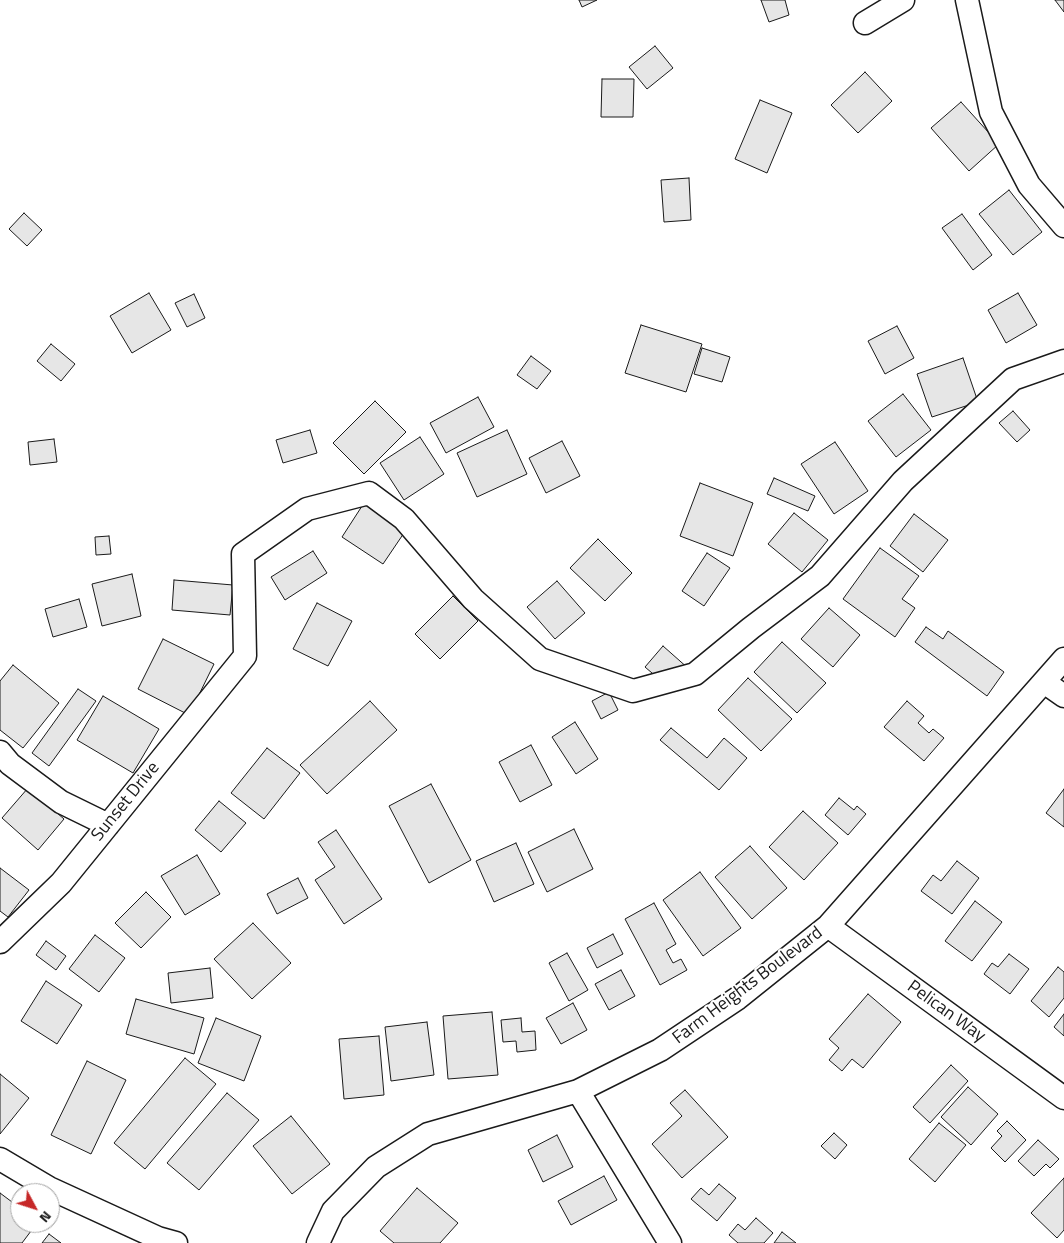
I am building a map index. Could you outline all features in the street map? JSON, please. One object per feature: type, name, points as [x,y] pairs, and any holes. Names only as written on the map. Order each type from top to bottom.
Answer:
[{"type":"street","points":[[865,23],[903,0]]},
{"type":"street","points":[[967,0],[991,112],[1029,184],[1064,226]]},
{"type":"street","name":"Sunset Drive","points":[[0,942],[61,883],[245,656],[243,554],[306,509],[369,493],[404,519],[473,599],[540,659],[633,691],[696,674],[751,628],[820,576],[903,481],[1013,379],[1064,361]]},
{"type":"street","name":"Farm Heights Boulevard","points":[[318,1243],[333,1211],[376,1167],[428,1134],[578,1091],[660,1050],[738,998],[828,926],[1064,660]]},
{"type":"street","points":[[1044,682],[1064,696]]},
{"type":"street","points":[[0,752],[10,764],[61,802],[108,825]]},
{"type":"street","name":"Pelican Way","points":[[828,926],[1064,1098]]},
{"type":"street","points":[[578,1091],[670,1243]]},
{"type":"street","points":[[0,1159],[49,1188],[158,1238],[176,1243]]},
{"type":"building","points":[[579,0],[597,0],[582,7]]},
{"type":"building","points":[[761,0],[785,0],[789,15],[769,22]]},
{"type":"building","points":[[1055,0],[1064,0],[1064,12]]},
{"type":"building","points":[[655,46],[673,68],[647,89],[629,67]]},
{"type":"building","points":[[865,72],[892,101],[858,133],[831,105]]},
{"type":"building","points":[[602,79],[634,79],[633,117],[601,117]]},
{"type":"building","points":[[760,100],[792,113],[767,173],[735,159]]},
{"type":"building","points":[[961,102],[999,144],[969,171],[931,128]]},
{"type":"building","points":[[689,178],[691,220],[664,222],[661,180]]},
{"type":"building","points":[[1009,190],[1042,232],[1013,255],[979,214]]},
{"type":"building","points":[[24,213],[42,230],[27,246],[9,229]]},
{"type":"building","points":[[962,214],[992,255],[973,270],[942,228]]},
{"type":"building","points":[[149,293],[171,330],[132,353],[110,316]]},
{"type":"building","points":[[1018,293],[1037,325],[1006,343],[988,310]]},
{"type":"building","points":[[194,294],[205,318],[187,327],[175,303]]},
{"type":"building","points":[[641,325],[702,344],[686,392],[625,373]]},
{"type":"building","points":[[897,326],[914,358],[885,374],[868,341]]},
{"type":"building","points":[[51,344],[75,364],[61,381],[37,361]]},
{"type":"building","points":[[702,348],[730,357],[722,382],[694,374]]},
{"type":"building","points":[[531,356],[551,371],[537,389],[517,375]]},
{"type":"building","points":[[963,358],[978,402],[932,417],[917,374]]},
{"type":"building","points":[[903,394],[931,430],[896,457],[868,421]]},
{"type":"building","points":[[478,397],[494,427],[446,453],[430,423]]},
{"type":"building","points":[[375,401],[406,432],[364,474],[333,443]]},
{"type":"building","points":[[1013,411],[1030,430],[1017,442],[999,423]]},
{"type":"building","points":[[310,430],[317,453],[283,463],[276,440]]},
{"type":"building","points":[[507,430],[527,474],[477,497],[457,453]]},
{"type":"building","points":[[420,437],[444,474],[404,500],[380,463]]},
{"type":"building","points":[[54,439],[57,462],[30,465],[28,442]]},
{"type":"building","points":[[562,441],[580,476],[546,493],[529,458]]},
{"type":"building","points":[[835,442],[868,491],[834,514],[801,464]]},
{"type":"building","points":[[774,478],[815,496],[808,511],[767,494]]},
{"type":"building","points":[[700,483],[753,503],[733,556],[680,536]]},
{"type":"building","points":[[364,503],[406,530],[383,564],[342,537]]},
{"type":"building","points":[[794,513],[828,540],[802,572],[768,544]]},
{"type":"building","points":[[914,514],[948,540],[923,572],[890,546]]},
{"type":"building","points":[[109,536],[111,554],[96,555],[95,537]]},
{"type":"building","points":[[598,539],[632,573],[605,601],[570,568]]},
{"type":"building","points":[[880,548],[919,576],[902,599],[915,608],[895,637],[843,599]]},
{"type":"building","points":[[313,551],[327,573],[285,600],[271,577]]},
{"type":"building","points":[[707,553],[730,568],[704,606],[682,591]]},
{"type":"building","points":[[132,574],[141,616],[102,626],[92,584]]},
{"type":"building","points":[[174,580],[233,585],[230,615],[172,610]]},
{"type":"building","points":[[557,581],[585,613],[555,639],[527,607]]},
{"type":"building","points":[[453,596],[478,621],[440,659],[415,634]]},
{"type":"building","points":[[79,599],[87,627],[53,637],[45,609]]},
{"type":"building","points":[[317,603],[352,621],[328,666],[293,649]]},
{"type":"building","points":[[829,608],[860,635],[833,667],[801,639]]},
{"type":"building","points":[[926,627],[943,639],[948,631],[1004,672],[987,696],[915,642]]},
{"type":"building","points":[[163,639],[214,664],[189,715],[138,689]]},
{"type":"building","points":[[782,642],[826,683],[797,713],[754,672]]},
{"type":"building","points":[[663,646],[689,669],[659,679],[645,667]]},
{"type":"building","points":[[13,665],[59,703],[23,748],[0,730],[0,681]]},
{"type":"building","points":[[748,678],[792,719],[761,751],[718,710]]},
{"type":"building","points":[[78,689],[96,701],[49,766],[32,753]]},
{"type":"building","points":[[609,692],[618,710],[601,719],[592,701]]},
{"type":"building","points":[[103,696],[159,729],[133,773],[77,740]]},
{"type":"building","points":[[370,701],[397,730],[327,794],[300,765]]},
{"type":"building","points":[[907,701],[924,716],[918,723],[929,733],[933,729],[944,738],[924,761],[884,727]]},
{"type":"building","points":[[575,722],[598,759],[576,774],[552,737]]},
{"type":"building","points":[[671,728],[707,758],[724,738],[747,758],[719,790],[660,740]]},
{"type":"building","points":[[531,745],[552,785],[520,802],[499,762]]},
{"type":"building","points":[[267,748],[300,773],[264,819],[231,793]]},
{"type":"building","points":[[431,784],[471,860],[429,883],[389,806]]},
{"type":"building","points":[[28,788],[64,819],[38,850],[2,818]]},
{"type":"building","points":[[1064,789],[1064,827],[1046,813]]},
{"type":"building","points":[[839,798],[854,810],[857,806],[866,814],[848,835],[825,815]]},
{"type":"building","points":[[219,801],[246,823],[221,852],[195,830]]},
{"type":"building","points":[[803,811],[838,843],[804,880],[769,847]]},
{"type":"building","points":[[574,829],[593,869],[547,892],[528,852]]},
{"type":"building","points":[[336,830],[382,899],[344,924],[315,880],[335,867],[318,842]]},
{"type":"building","points":[[516,843],[534,884],[494,902],[476,861]]},
{"type":"building","points":[[750,846],[787,888],[752,919],[715,877]]},
{"type":"building","points":[[197,855],[220,894],[185,915],[161,876]]},
{"type":"building","points":[[957,861],[979,878],[952,914],[921,891],[933,875],[941,881]]},
{"type":"building","points":[[0,868],[29,890],[8,917],[0,911]]},
{"type":"building","points":[[700,872],[741,928],[703,956],[663,900]]},
{"type":"building","points":[[298,878],[308,898],[277,914],[267,894]]},
{"type":"building","points":[[146,892],[171,917],[141,948],[115,923]]},
{"type":"building","points":[[975,901],[1002,922],[972,961],[945,941]]},
{"type":"building","points":[[654,903],[676,944],[666,950],[673,963],[681,959],[687,970],[660,985],[625,919]]},
{"type":"building","points":[[253,923],[291,963],[252,999],[214,959]]},
{"type":"building","points":[[613,934],[623,954],[597,968],[587,948]]},
{"type":"building","points":[[95,935],[125,958],[99,992],[69,969]]},
{"type":"building","points":[[46,941],[66,956],[56,970],[36,955]]},
{"type":"building","points":[[567,953],[588,990],[569,1001],[549,963]]},
{"type":"building","points":[[1009,954],[1029,969],[1010,994],[984,974],[992,963],[998,967]]},
{"type":"building","points":[[1058,967],[1064,972],[1064,998],[1049,1017],[1031,1001]]},
{"type":"building","points":[[210,968],[213,998],[171,1003],[168,973]]},
{"type":"building","points":[[621,970],[635,996],[609,1010],[595,984]]},
{"type":"building","points":[[46,981],[82,1005],[57,1044],[21,1021]]},
{"type":"building","points":[[868,994],[901,1022],[863,1068],[852,1059],[842,1071],[829,1060],[839,1048],[829,1039]]},
{"type":"building","points":[[136,999],[204,1018],[194,1054],[126,1034]]},
{"type":"building","points":[[573,1003],[587,1030],[561,1044],[546,1018]]},
{"type":"building","points":[[492,1012],[498,1075],[448,1079],[443,1016]]},
{"type":"building","points":[[1064,1014],[1064,1036],[1054,1027]]},
{"type":"building","points":[[216,1018],[261,1036],[244,1081],[198,1063]]},
{"type":"building","points":[[521,1018],[522,1032],[535,1031],[536,1050],[517,1052],[516,1041],[503,1042],[501,1020]]},
{"type":"building","points":[[427,1022],[434,1075],[391,1081],[385,1027]]},
{"type":"building","points":[[379,1036],[384,1095],[344,1099],[339,1039]]},
{"type":"building","points":[[185,1058],[216,1084],[145,1169],[114,1143]]},
{"type":"building","points":[[87,1061],[126,1080],[91,1154],[51,1135]]},
{"type":"building","points":[[951,1065],[968,1081],[930,1123],[913,1107]]},
{"type":"building","points":[[0,1074],[29,1098],[0,1134]]},
{"type":"building","points":[[968,1087],[998,1114],[971,1145],[941,1117]]},
{"type":"building","points":[[685,1090],[728,1137],[682,1178],[652,1144],[682,1116],[670,1103]]},
{"type":"building","points":[[227,1093],[259,1120],[199,1190],[167,1163]]},
{"type":"building","points":[[291,1116],[330,1164],[292,1194],[253,1146]]},
{"type":"building","points":[[1007,1121],[1026,1140],[1005,1162],[991,1148],[1002,1136],[997,1131]]},
{"type":"building","points":[[939,1123],[966,1145],[935,1182],[909,1159]]},
{"type":"building","points":[[834,1133],[847,1145],[835,1159],[821,1146]]},
{"type":"building","points":[[557,1135],[573,1167],[543,1182],[528,1150]]},
{"type":"building","points":[[1038,1140],[1059,1159],[1050,1168],[1046,1164],[1034,1176],[1018,1161]]},
{"type":"building","points":[[604,1176],[617,1200],[571,1225],[558,1201]]},
{"type":"building","points":[[1064,1178],[1064,1230],[1057,1238],[1031,1213]]},
{"type":"building","points":[[719,1184],[736,1198],[717,1221],[691,1199],[701,1188],[709,1195]]},
{"type":"building","points":[[417,1188],[458,1223],[440,1243],[394,1243],[380,1231]]},
{"type":"building","points":[[0,1193],[10,1200],[10,1233],[30,1233],[22,1243],[0,1243]]},
{"type":"building","points":[[756,1218],[773,1233],[764,1243],[738,1243],[729,1235],[738,1224],[745,1230]]},
{"type":"building","points":[[782,1232],[796,1243],[774,1243]]},
{"type":"building","points":[[49,1234],[61,1243],[42,1243]]}]
